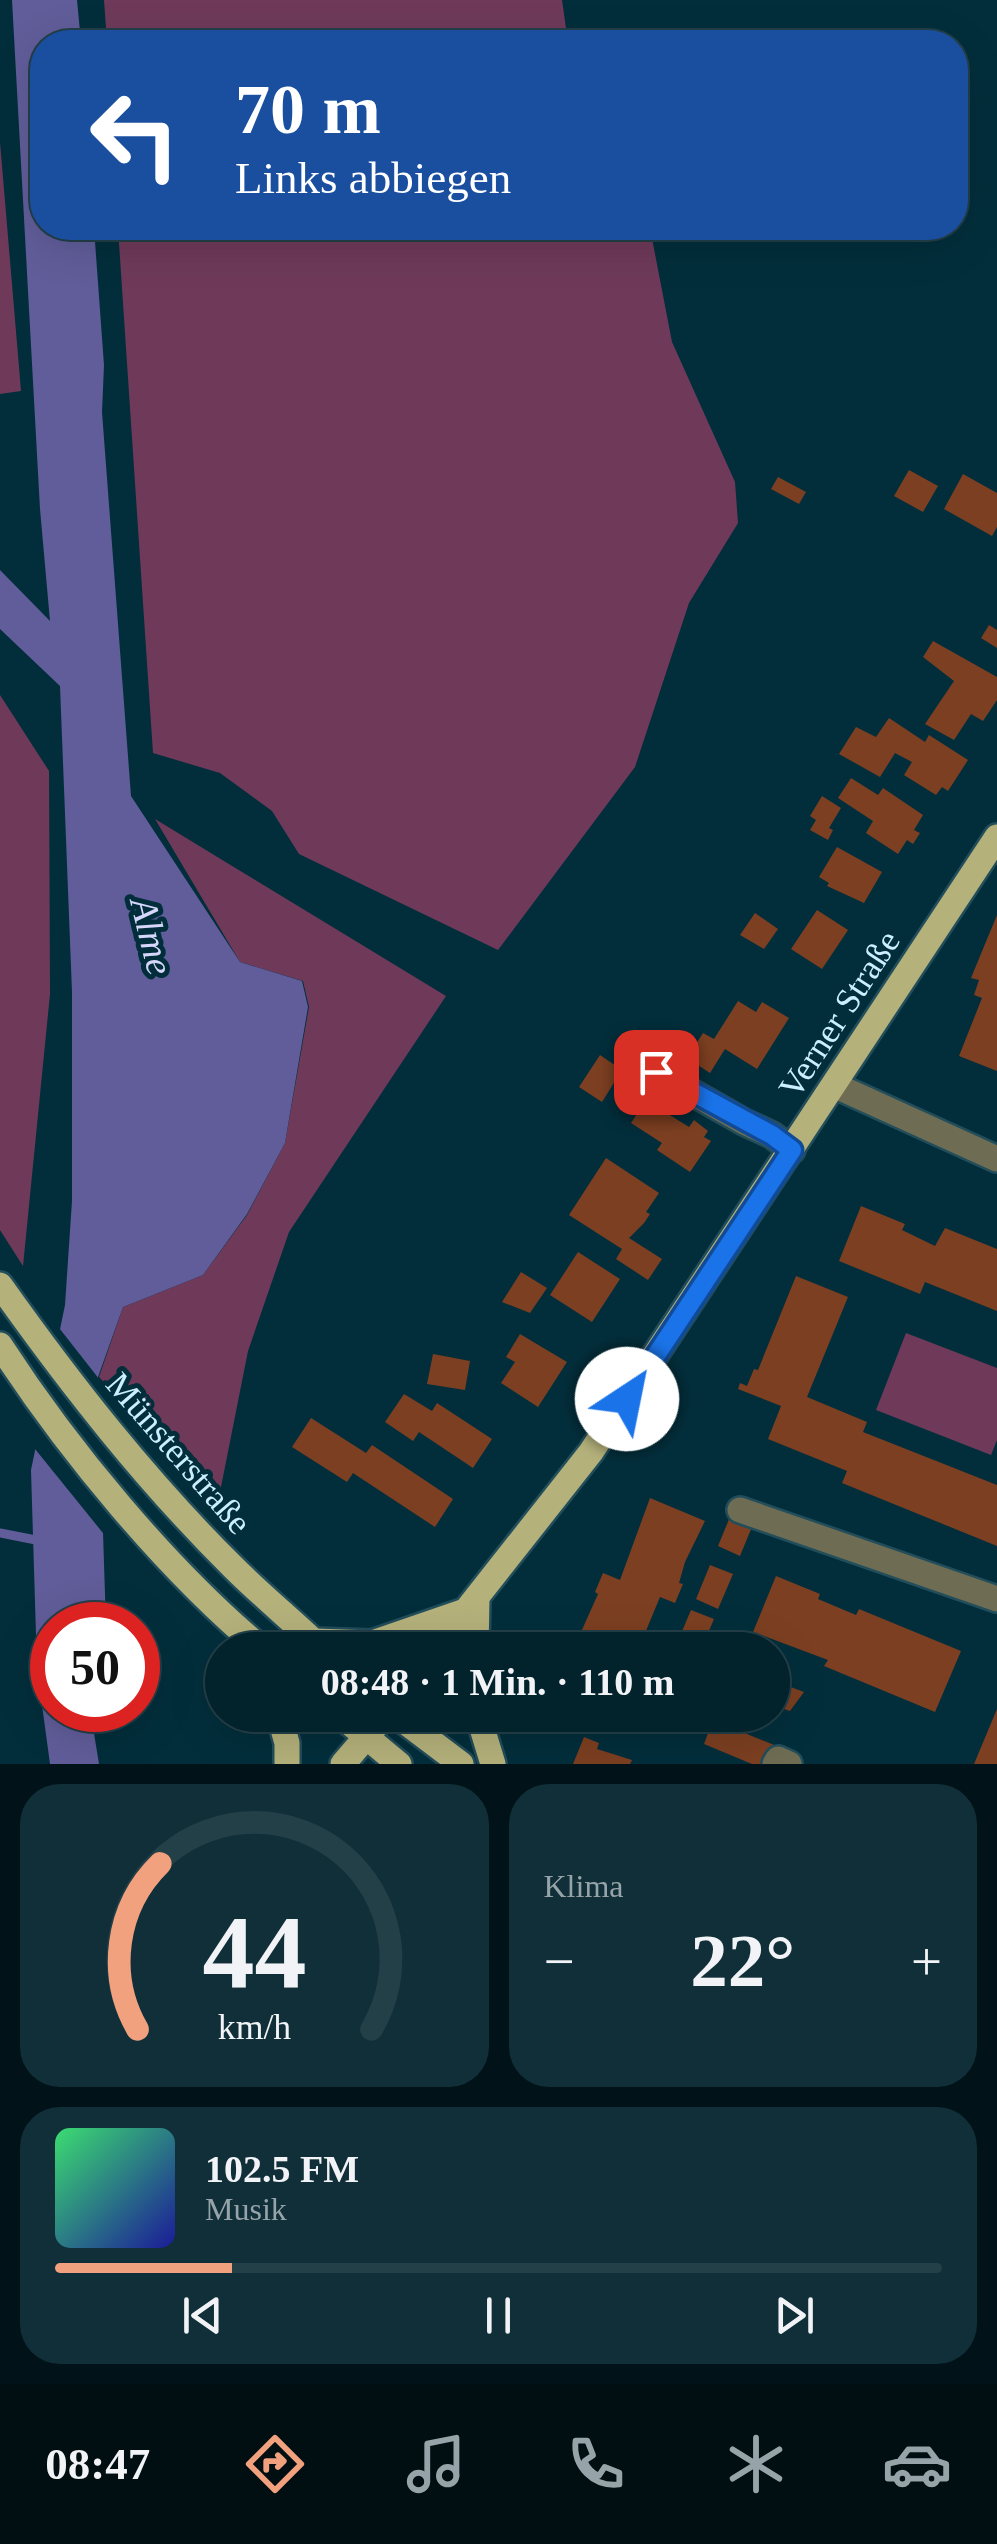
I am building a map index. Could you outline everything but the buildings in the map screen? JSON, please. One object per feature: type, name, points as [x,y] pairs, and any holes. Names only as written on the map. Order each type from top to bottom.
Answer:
[{"type":"main road","name":"Verner Straße","points":[[449,1632],[591,1452],[997,837]]},
{"type":"main road","name":"Münsterstraße","points":[[0,1285],[90,1408],[234,1568],[304,1632]]},
{"type":"main road","points":[[0,1345],[76,1452],[147,1534],[242,1632]]},
{"type":"main road","points":[[409,1632],[472,1604],[474,1632]]},
{"type":"main road","points":[[283,1732],[287,1764]]},
{"type":"main road","points":[[360,1732],[399,1764]]},
{"type":"main road","points":[[343,1764],[372,1732]]},
{"type":"main road","points":[[419,1732],[461,1764]]},
{"type":"main road","points":[[483,1732],[493,1764]]},
{"type":"street","points":[[656,1072],[772,1135],[792,1150]]},
{"type":"street","points":[[834,1086],[997,1159]]},
{"type":"street","points":[[740,1510],[997,1600]]},
{"type":"street","points":[[775,1764],[778,1759],[789,1764]]},
{"type":"shaded area","points":[[104,0],[562,0],[566,30],[106,30]]},
{"type":"shaded area","points":[[0,142],[21,391],[0,394]]},
{"type":"shaded area","points":[[119,240],[652,240],[672,342],[735,482],[738,523],[689,603],[635,767],[498,950],[299,854],[272,811],[220,773],[153,753]]},
{"type":"shaded area","points":[[0,695],[49,771],[50,994],[23,1266],[0,1230]]},
{"type":"shaded area","points":[[155,819],[446,996],[289,1232],[248,1351],[218,1502],[99,1377],[123,1307],[203,1275],[247,1215],[285,1143],[309,1007],[303,981],[240,962]]},
{"type":"shaded area","points":[[906,1333],[997,1368],[997,1440],[991,1455],[876,1410]]},
{"type":"water","name":"Alme","points":[[12,0],[77,0],[80,30],[30,30],[30,240],[95,240],[104,365],[102,412],[131,796],[240,962],[302,981],[308,1007],[285,1143],[247,1214],[203,1275],[123,1307],[98,1377],[105,1602],[35,1602],[31,1470],[65,1305],[72,1201],[72,992],[60,686],[0,629],[0,570],[50,621],[40,509]]},
{"type":"water","points":[[46,1732],[94,1732],[99,1764],[50,1764]]},
{"type":"pier","points":[[56,1324],[103,1384],[107,1538],[31,1444]]},
{"type":"waterway","points":[[0,1533],[41,1541]]},
{"type":"route","points":[[627,1399],[792,1150],[772,1135],[656,1072]]}]
